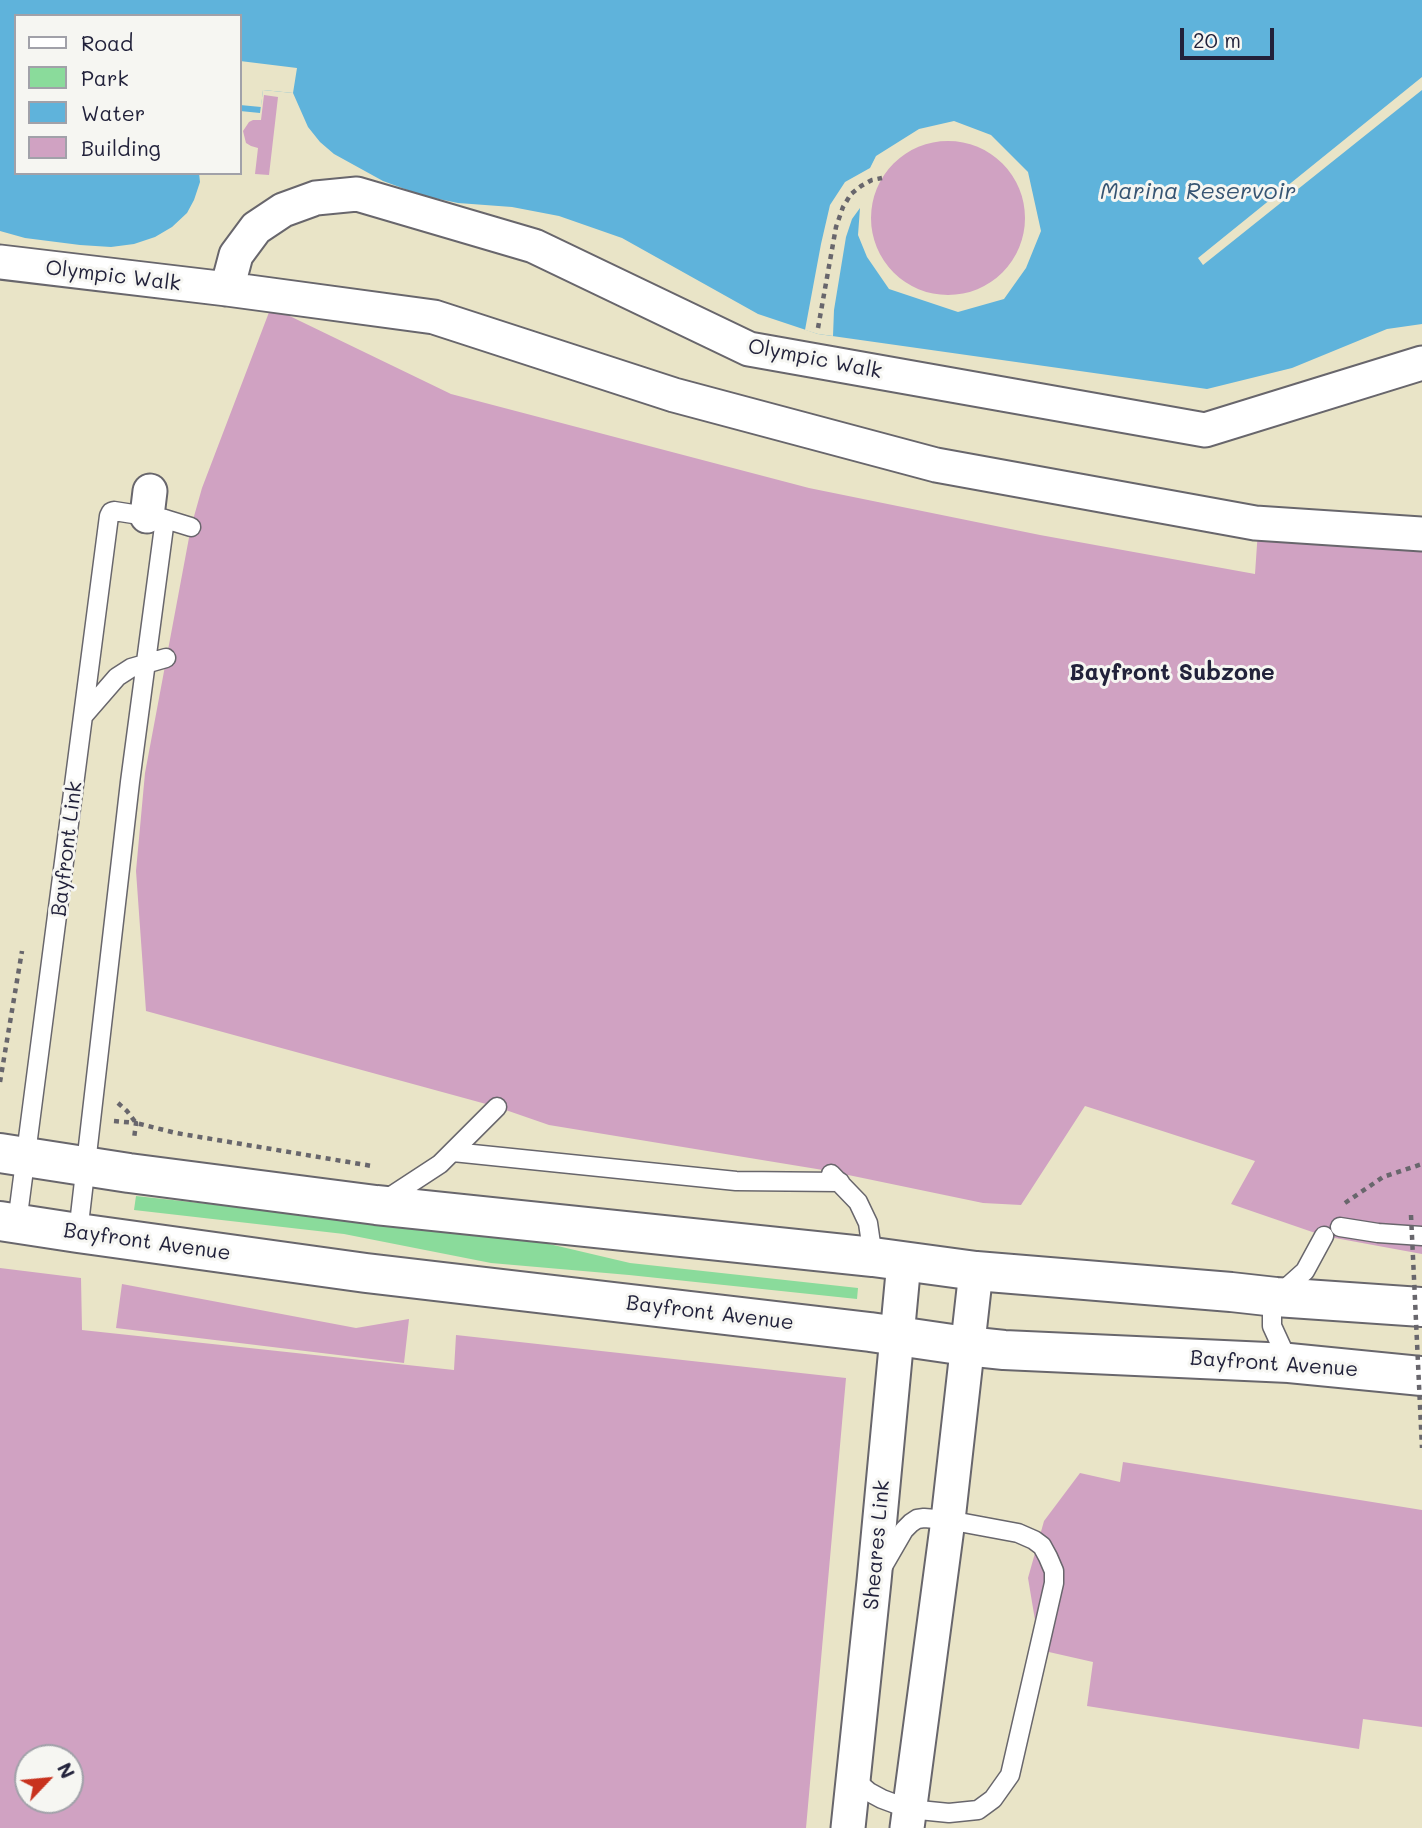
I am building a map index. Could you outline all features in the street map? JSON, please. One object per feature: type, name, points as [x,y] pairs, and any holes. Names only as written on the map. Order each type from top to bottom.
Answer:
[{"type":"main road","points":[[13,1155],[376,1205],[976,1271],[1422,1307]]},
{"type":"main road","name":"Bayfront Avenue","points":[[9,1222],[404,1278],[515,1289],[966,1346],[1289,1363],[1422,1376]]},
{"type":"street","name":"Olympic Walk","points":[[227,289],[236,255],[256,228],[283,210],[316,198],[357,194],[534,246],[749,349],[1205,430],[1422,363]]},
{"type":"street","name":"Olympic Walk","points":[[0,262],[433,317],[674,395],[936,465],[1255,523],[1422,534]]},
{"type":"street","name":"Sheares Link","points":[[848,1828],[896,1336],[888,1260]]},
{"type":"street","points":[[908,1819],[948,1520],[976,1271]]},
{"type":"lane","points":[[78,1233],[130,782],[147,663],[154,509],[191,527]]},
{"type":"lane","name":"Bayfront Link","points":[[9,1222],[13,1155],[84,715],[109,516],[114,511],[154,509]]},
{"type":"lane","points":[[84,715],[117,677],[131,668],[166,658]]},
{"type":"lane","points":[[376,1205],[453,1153],[497,1107]]},
{"type":"lane","points":[[453,1153],[736,1181],[834,1177],[858,1202],[888,1260]]},
{"type":"lane","points":[[1289,1363],[1272,1326],[1276,1297],[1305,1271],[1332,1232],[1422,1236]]},
{"type":"lane","points":[[854,1779],[908,1819],[978,1810],[993,1799],[1010,1775],[1054,1583],[1054,1571],[1042,1546],[1017,1533],[924,1518],[917,1519],[904,1530],[874,1581]]},
{"type":"path","points":[[813,360],[836,227],[843,207],[851,194],[861,186],[882,178]]},
{"type":"path","points":[[0,1082],[22,951]]},
{"type":"path","points":[[1411,1215],[1422,1448]]},
{"type":"green space","points":[[136,1196],[528,1239],[630,1263],[858,1288],[857,1299],[491,1263],[344,1234],[134,1210]]},
{"type":"water","name":"Marina Reservoir","points":[[0,0],[1422,0],[1422,324],[1387,329],[1292,368],[1207,389],[818,334],[758,314],[622,238],[559,216],[512,207],[458,203],[424,196],[383,181],[334,154],[320,142],[308,127],[293,93],[263,90],[260,113],[242,111],[242,14],[14,14],[14,175],[199,175],[200,182],[187,213],[172,227],[155,237],[134,244],[111,247],[80,245],[25,238],[0,231]]},
{"type":"pier","points":[[242,61],[297,68],[293,93],[263,90],[261,107],[242,105]]},
{"type":"pier","points":[[1422,77],[1422,90],[1203,265],[1198,258]]},
{"type":"pier","points":[[954,121],[991,135],[1028,172],[1041,231],[1026,268],[1004,299],[958,312],[889,289],[867,257],[858,235],[860,208],[852,219],[846,237],[834,310],[833,336],[805,330],[830,205],[845,182],[870,168],[876,156],[919,129]]},
{"type":"building","points":[[264,95],[278,97],[269,175],[255,174],[258,148],[246,143],[243,131],[249,122],[261,120]]},
{"type":"building","points":[[948,141],[977,147],[1002,164],[1019,189],[1025,218],[1019,247],[1002,272],[977,289],[948,295],[919,289],[894,272],[877,247],[871,218],[877,189],[894,164],[919,147]]},
{"type":"building","points":[[271,307],[451,394],[809,488],[1040,535],[1255,574],[1258,530],[1422,539],[1422,1254],[1324,1236],[1231,1204],[1255,1161],[1085,1106],[1021,1205],[983,1203],[829,1171],[549,1125],[497,1107],[146,1011],[136,871],[145,773],[191,527],[202,488]]},
{"type":"building","points":[[0,1268],[81,1278],[82,1330],[454,1370],[456,1335],[846,1378],[806,1828],[0,1828]]},
{"type":"building","points":[[122,1284],[356,1328],[409,1319],[404,1363],[116,1328]]},
{"type":"building","points":[[1123,1462],[1422,1510],[1422,1727],[1363,1719],[1359,1749],[1087,1706],[1093,1662],[1040,1650],[1028,1578],[1044,1521],[1080,1473],[1120,1482]]},
{"type":"district","name":"Bayfront Subzone","points":[[1172,673]]}]
